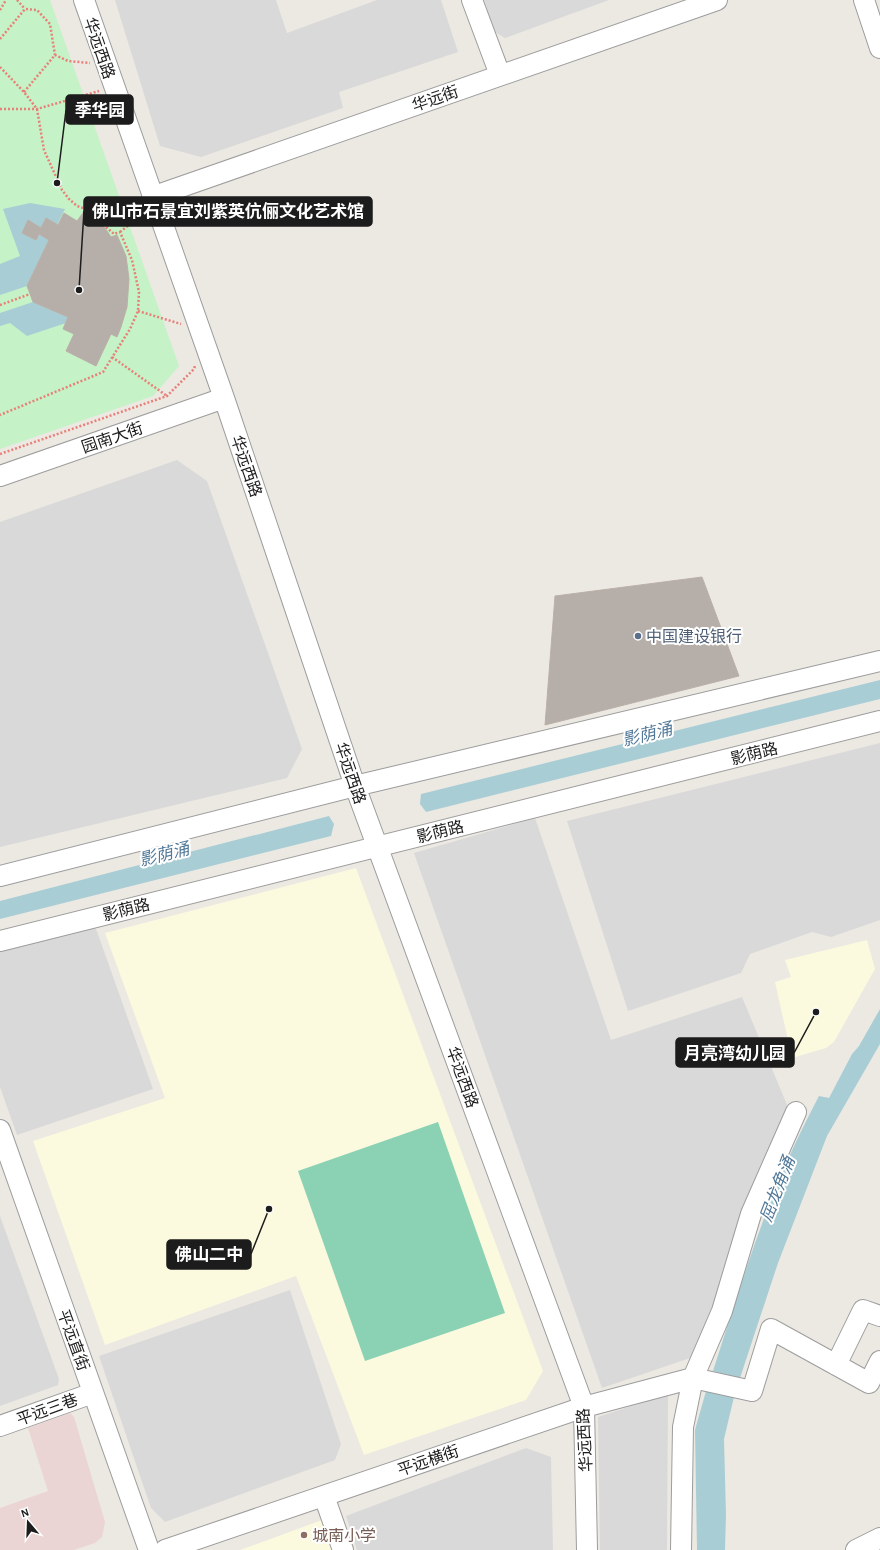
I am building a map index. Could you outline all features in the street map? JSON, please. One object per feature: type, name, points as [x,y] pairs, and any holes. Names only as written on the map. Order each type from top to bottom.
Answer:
[{"type":"street","name":"华远西路","points":[[84,0],[113,85],[150,204],[224,398],[355,786],[584,1407],[587,1550]]},
{"type":"street","points":[[472,0],[500,76]]},
{"type":"street","name":"华远街","points":[[150,204],[500,76],[717,0]]},
{"type":"street","points":[[864,0],[880,48]]},
{"type":"street","name":"园南大街","points":[[0,476],[224,398]]},
{"type":"street","points":[[0,876],[355,786],[880,661]]},
{"type":"street","name":"影荫路","points":[[0,941],[880,721]]},
{"type":"street","points":[[681,1550],[683,1427],[693,1378],[722,1311],[751,1214],[796,1112]]},
{"type":"street","name":"平远直街","points":[[0,1130],[149,1550]]},
{"type":"street","points":[[836,1365],[863,1310],[880,1316]]},
{"type":"street","points":[[693,1378],[752,1391],[771,1329],[870,1383],[880,1361]]},
{"type":"street","name":"平远横街","points":[[165,1550],[584,1407],[693,1378]]},
{"type":"street","name":"平远三巷","points":[[0,1426],[93,1393]]},
{"type":"street","points":[[324,1496],[343,1550]]},
{"type":"street","points":[[856,1550],[880,1538]]},
{"type":"path","points":[[0,10],[6,0]]},
{"type":"path","points":[[18,0],[25,9],[37,10],[50,24],[55,55],[24,92]]},
{"type":"path","points":[[0,39],[25,9]]},
{"type":"path","points":[[55,55],[68,62],[94,64]]},
{"type":"path","points":[[0,66],[24,92],[37,109],[44,150],[62,190],[69,199],[77,206],[86,209],[114,234],[120,232],[150,204]]},
{"type":"path","points":[[0,109],[37,109],[113,85]]},
{"type":"path","points":[[0,415],[103,372],[130,329],[138,311],[139,292],[132,260],[120,232]]},
{"type":"path","points":[[0,305],[30,294]]},
{"type":"path","points":[[138,311],[182,324]]},
{"type":"path","points":[[112,357],[167,396]]},
{"type":"path","points":[[0,454],[167,396],[194,369]]},
{"type":"shaded area","points":[[115,0],[276,0],[287,33],[377,0],[441,0],[458,52],[339,92],[343,108],[201,157],[160,146]]},
{"type":"shaded area","points":[[484,0],[609,0],[505,38],[495,32]]},
{"type":"shaded area","points":[[177,460],[207,481],[302,749],[287,778],[0,847],[0,522]]},
{"type":"shaded area","points":[[880,743],[880,920],[831,937],[812,932],[750,954],[741,973],[628,1011],[567,821]]},
{"type":"shaded area","points":[[535,818],[611,1040],[742,997],[790,1112],[693,1357],[602,1388],[414,853]]},
{"type":"shaded area","points":[[356,868],[543,1371],[526,1400],[364,1455],[296,1276],[105,1345],[33,1141],[165,1098],[105,933]]},
{"type":"shaded area","points":[[95,926],[153,1089],[17,1135],[0,1087],[0,950]]},
{"type":"shaded area","points":[[867,940],[875,969],[834,1042],[826,1048],[792,1058],[775,982],[791,977],[785,960]]},
{"type":"shaded area","points":[[0,1216],[59,1379],[58,1385],[0,1406]]},
{"type":"shaded area","points":[[290,1290],[341,1444],[335,1460],[165,1522],[151,1508],[99,1356]]},
{"type":"shaded area","points":[[668,1394],[667,1550],[600,1550],[598,1417]]},
{"type":"shaded area","points":[[70,1413],[74,1417],[105,1522],[102,1537],[95,1543],[74,1550],[0,1550],[0,1508],[48,1491],[28,1428]]},
{"type":"shaded area","points":[[526,1448],[551,1457],[553,1550],[357,1550],[346,1516]]},
{"type":"shaded area","name":"城南小学","points":[[322,1520],[332,1550],[240,1550]]},
{"type":"green space","points":[[0,0],[50,0],[179,366],[153,396],[0,449]]},
{"type":"green space","points":[[438,1122],[505,1313],[365,1361],[298,1171]]},
{"type":"water","points":[[30,203],[65,209],[27,286],[0,295],[0,264],[20,256],[3,209]]},
{"type":"water","points":[[33,302],[68,317],[66,323],[27,336],[10,323],[0,326],[0,313]]},
{"type":"water","points":[[880,680],[880,699],[426,812],[420,804],[421,794]]},
{"type":"water","points":[[329,816],[334,824],[331,836],[0,919],[0,901]]},
{"type":"water","name":"屈龙角涌","points":[[880,1009],[880,1044],[827,1136],[778,1263],[740,1378],[713,1371],[757,1239],[778,1182],[800,1133],[819,1096],[829,1098],[852,1054],[859,1046]]},
{"type":"water","points":[[706,1391],[734,1397],[724,1439],[726,1515],[725,1550],[697,1550],[695,1430]]},
{"type":"building","points":[[85,210],[105,228],[111,237],[117,235],[126,256],[129,279],[127,307],[121,327],[117,337],[111,334],[96,366],[66,351],[74,334],[63,329],[68,317],[33,302],[27,286],[49,240],[39,234],[36,240],[22,233],[28,220],[41,228],[46,218],[58,225],[64,213],[77,221]]},
{"type":"building","name":"中国建设银行","points":[[702,577],[739,676],[545,725],[555,596]]},
{"type":"place","name":"季华园","points":[[57,183]]},
{"type":"place","name":"佛山市石景宜刘紫英伉俪文化艺术馆","points":[[79,290]]},
{"type":"place","name":"中国建设银行","points":[[638,636]]},
{"type":"place","name":"月亮湾幼儿园","points":[[816,1012]]},
{"type":"place","name":"佛山二中","points":[[269,1209]]},
{"type":"place","name":"城南小学","points":[[304,1535]]},
{"type":"water label","name":"影荫涌","points":[[647,734]]},
{"type":"water label","name":"影荫涌","points":[[164,854]]}]
